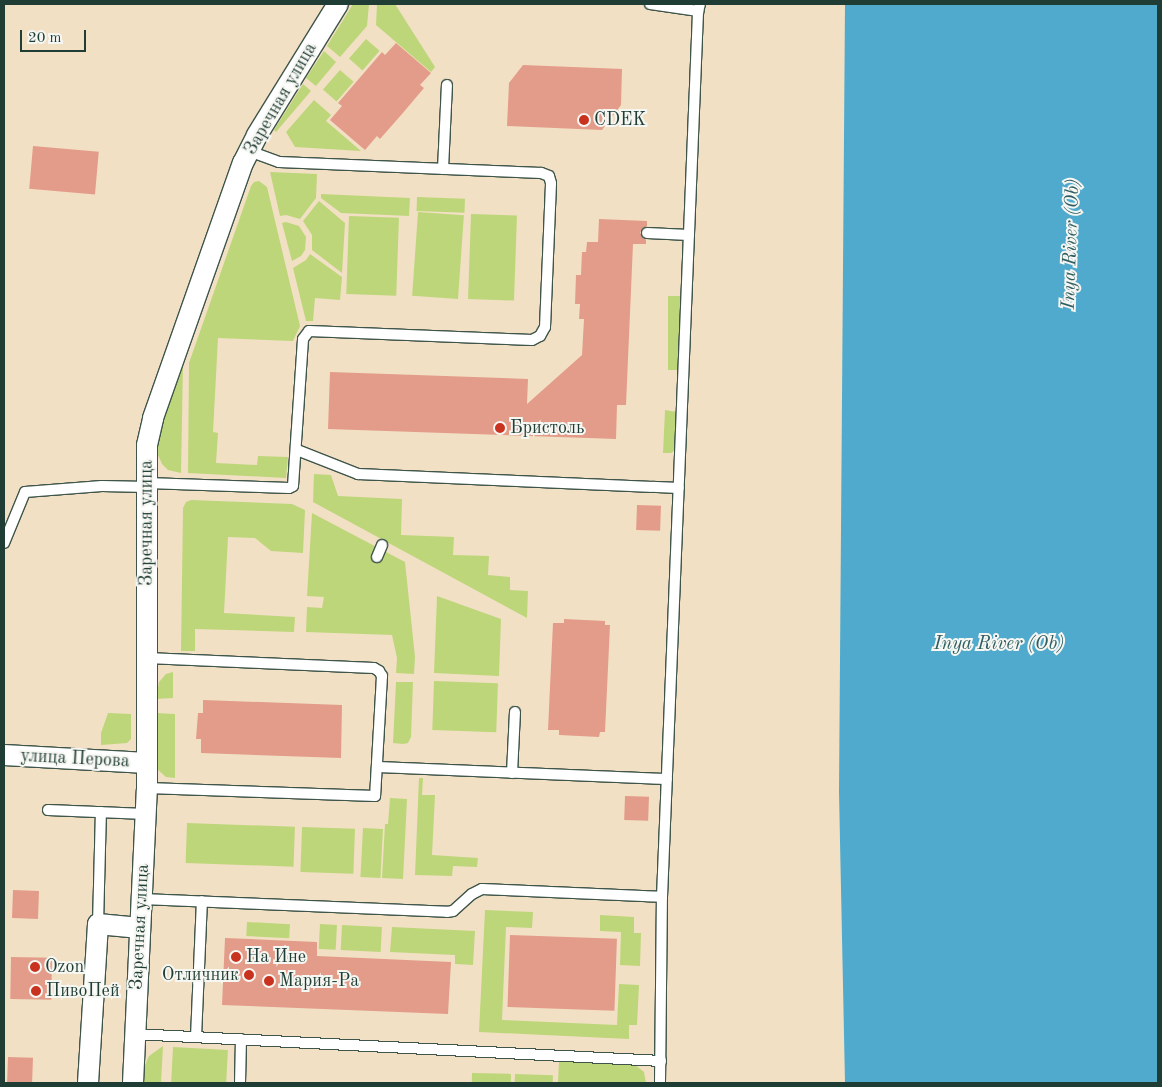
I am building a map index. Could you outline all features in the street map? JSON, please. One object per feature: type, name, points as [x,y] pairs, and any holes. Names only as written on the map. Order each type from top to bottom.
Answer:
[{"type":"street","name":"Заречная улица","points":[[133,1083],[147,788],[147,444],[153,418],[249,151],[338,4]]},
{"type":"street","name":"улица Перова","points":[[4,755],[147,762]]},
{"type":"street","points":[[88,1083],[98,924],[140,928]]},
{"type":"lane","points":[[650,4],[699,8],[688,235],[662,897],[660,1083]]},
{"type":"lane","points":[[443,169],[447,84]]},
{"type":"lane","points":[[4,543],[25,492],[102,486],[147,485],[289,488],[295,480],[303,339],[309,330],[532,340],[540,336],[545,327],[551,182],[549,176],[541,173],[279,162],[249,151]]},
{"type":"lane","points":[[646,233],[688,235]]},
{"type":"lane","points":[[296,450],[358,474],[679,488]]},
{"type":"lane","points":[[377,557],[382,545]]},
{"type":"lane","points":[[146,658],[374,668],[382,676],[377,791],[371,797],[147,788]]},
{"type":"lane","points":[[512,773],[515,712]]},
{"type":"lane","points":[[378,767],[667,780]]},
{"type":"lane","points":[[48,810],[146,814]]},
{"type":"lane","points":[[98,924],[101,812]]},
{"type":"lane","points":[[142,899],[447,912],[453,911],[472,894],[482,889],[662,897]]},
{"type":"lane","points":[[196,1037],[202,901]]},
{"type":"lane","points":[[134,1034],[661,1061]]},
{"type":"lane","points":[[240,1083],[241,1040]]},
{"type":"green space","points":[[353,4],[369,4],[367,26],[340,57],[327,46]]},
{"type":"green space","points":[[377,4],[395,4],[435,67],[431,72],[376,25]]},
{"type":"green space","points":[[366,39],[380,51],[363,70],[349,59]]},
{"type":"green space","points":[[324,51],[336,62],[316,86],[306,78]]},
{"type":"green space","points":[[340,70],[354,82],[337,101],[323,90]]},
{"type":"green space","points":[[303,84],[311,91],[276,132],[274,130]]},
{"type":"green space","points":[[314,100],[331,115],[326,121],[361,151],[295,147],[286,132]]},
{"type":"green space","points":[[270,172],[317,174],[316,198],[300,219],[286,215],[280,216]]},
{"type":"green space","points":[[259,181],[267,187],[300,326],[293,341],[218,338],[213,432],[218,433],[216,463],[257,465],[258,456],[288,457],[286,478],[188,473],[189,363],[251,186],[254,182]]},
{"type":"green space","points":[[321,194],[410,198],[409,216],[341,213],[321,198]]},
{"type":"green space","points":[[417,197],[465,199],[464,213],[417,211]]},
{"type":"green space","points":[[319,201],[345,223],[342,273],[312,250],[312,235],[303,221]]},
{"type":"green space","points":[[418,212],[464,215],[458,299],[412,296]]},
{"type":"green space","points":[[471,214],[517,216],[514,301],[468,299]]},
{"type":"green space","points":[[349,216],[399,218],[396,296],[346,294]]},
{"type":"green space","points":[[286,222],[299,226],[306,237],[305,250],[301,256],[292,261],[282,223]]},
{"type":"green space","points":[[310,254],[342,277],[340,300],[315,298],[313,321],[306,321],[293,268],[306,260]]},
{"type":"green space","points":[[668,296],[682,296],[682,370],[668,370]]},
{"type":"green space","points":[[183,364],[181,473],[168,470],[162,464],[158,455],[157,438]]},
{"type":"green space","points":[[665,410],[677,412],[675,450],[671,453],[663,453]]},
{"type":"green space","points":[[314,474],[331,475],[338,496],[402,499],[401,535],[454,537],[453,555],[489,556],[488,575],[510,577],[510,590],[528,591],[527,618],[313,502]]},
{"type":"green space","points":[[191,500],[292,504],[305,510],[303,553],[271,551],[255,538],[228,537],[224,613],[295,617],[294,632],[195,629],[195,651],[181,651],[183,508],[186,502]]},
{"type":"green space","points":[[312,513],[405,562],[415,657],[414,674],[396,673],[397,658],[392,635],[306,632],[307,607],[322,608],[324,597],[307,596]]},
{"type":"green space","points":[[437,596],[501,619],[499,676],[434,673]]},
{"type":"green space","points":[[173,672],[173,698],[156,699],[159,682],[166,674]]},
{"type":"green space","points":[[434,681],[498,683],[496,732],[432,730]]},
{"type":"green space","points":[[396,682],[413,682],[411,737],[408,743],[403,744],[393,743]]},
{"type":"green space","points":[[108,713],[131,714],[131,739],[127,743],[101,745],[101,733]]},
{"type":"green space","points":[[156,713],[175,714],[175,778],[166,777],[157,769],[155,760]]},
{"type":"green space","points":[[419,778],[423,778],[422,795],[435,795],[432,855],[478,858],[477,867],[453,866],[452,876],[415,875]]},
{"type":"green space","points":[[390,798],[407,799],[403,879],[382,878],[385,824],[388,824]]},
{"type":"green space","points":[[187,823],[295,827],[294,867],[186,863]]},
{"type":"green space","points":[[302,827],[355,829],[353,874],[300,872]]},
{"type":"green space","points":[[363,828],[383,829],[380,878],[360,877]]},
{"type":"green space","points":[[485,910],[533,912],[532,928],[506,927],[502,1020],[617,1025],[619,984],[639,985],[637,1025],[629,1025],[629,1039],[479,1032]]},
{"type":"green space","points":[[600,915],[634,917],[634,933],[641,933],[640,966],[620,965],[621,932],[600,931]]},
{"type":"green space","points":[[247,922],[290,924],[289,938],[246,936]]},
{"type":"green space","points":[[320,924],[337,925],[336,950],[319,949]]},
{"type":"green space","points":[[342,925],[382,927],[381,952],[341,950]]},
{"type":"green space","points":[[392,927],[475,931],[473,965],[455,964],[455,955],[390,952]]},
{"type":"green space","points":[[163,1046],[161,1083],[143,1083],[144,1067],[149,1056]]},
{"type":"green space","points":[[173,1047],[228,1050],[226,1083],[171,1083]]},
{"type":"green space","points":[[559,1061],[635,1065],[644,1072],[646,1083],[558,1083]]},
{"type":"green space","points":[[472,1073],[511,1074],[511,1083],[472,1083]]},
{"type":"green space","points":[[515,1074],[553,1075],[553,1083],[515,1083]]},
{"type":"water","name":"Inya River (Ob)","points":[[845,4],[1158,4],[1158,1083],[845,1083],[839,792]]},
{"type":"building","points":[[396,43],[431,73],[420,85],[424,88],[402,114],[380,139],[377,136],[365,150],[330,120],[342,106],[338,103],[382,52],[385,55]]},
{"type":"building","points":[[523,65],[622,69],[621,105],[602,130],[507,126],[509,83]]},
{"type":"building","points":[[33,146],[99,152],[95,195],[29,189]]},
{"type":"building","points":[[599,219],[647,221],[647,226],[640,233],[646,240],[646,244],[633,244],[626,405],[617,405],[616,439],[328,429],[330,372],[528,379],[527,404],[582,355],[584,319],[579,319],[580,304],[575,304],[576,275],[581,275],[582,252],[586,252],[587,242],[598,242]]},
{"type":"building","points":[[637,505],[661,506],[660,531],[636,530]]},
{"type":"building","points":[[564,619],[605,621],[605,625],[610,625],[605,732],[600,732],[599,737],[559,735],[559,730],[548,730],[553,623],[564,623]]},
{"type":"building","points":[[203,700],[342,705],[341,758],[201,753],[201,739],[196,739],[198,713],[203,713]]},
{"type":"building","points":[[625,796],[649,797],[648,821],[624,820]]},
{"type":"building","points":[[13,890],[39,891],[38,919],[12,918]]},
{"type":"building","points":[[510,935],[617,939],[614,1011],[507,1007]]},
{"type":"building","points":[[225,938],[317,942],[317,956],[451,962],[448,1014],[222,1005]]},
{"type":"building","points":[[11,957],[52,958],[51,1000],[10,999]]},
{"type":"building","points":[[8,1057],[33,1058],[32,1083],[7,1083]]},
{"type":"place","name":"CDEK","points":[[584,120]]},
{"type":"place","name":"Бристоль","points":[[500,428]]},
{"type":"place","name":"На Ине","points":[[236,957]]},
{"type":"place","name":"Ozon","points":[[35,967]]},
{"type":"place","name":"Отличник","points":[[249,975]]},
{"type":"place","name":"Мария-Ра","points":[[269,981]]},
{"type":"place","name":"ПивоПей","points":[[36,991]]}]
